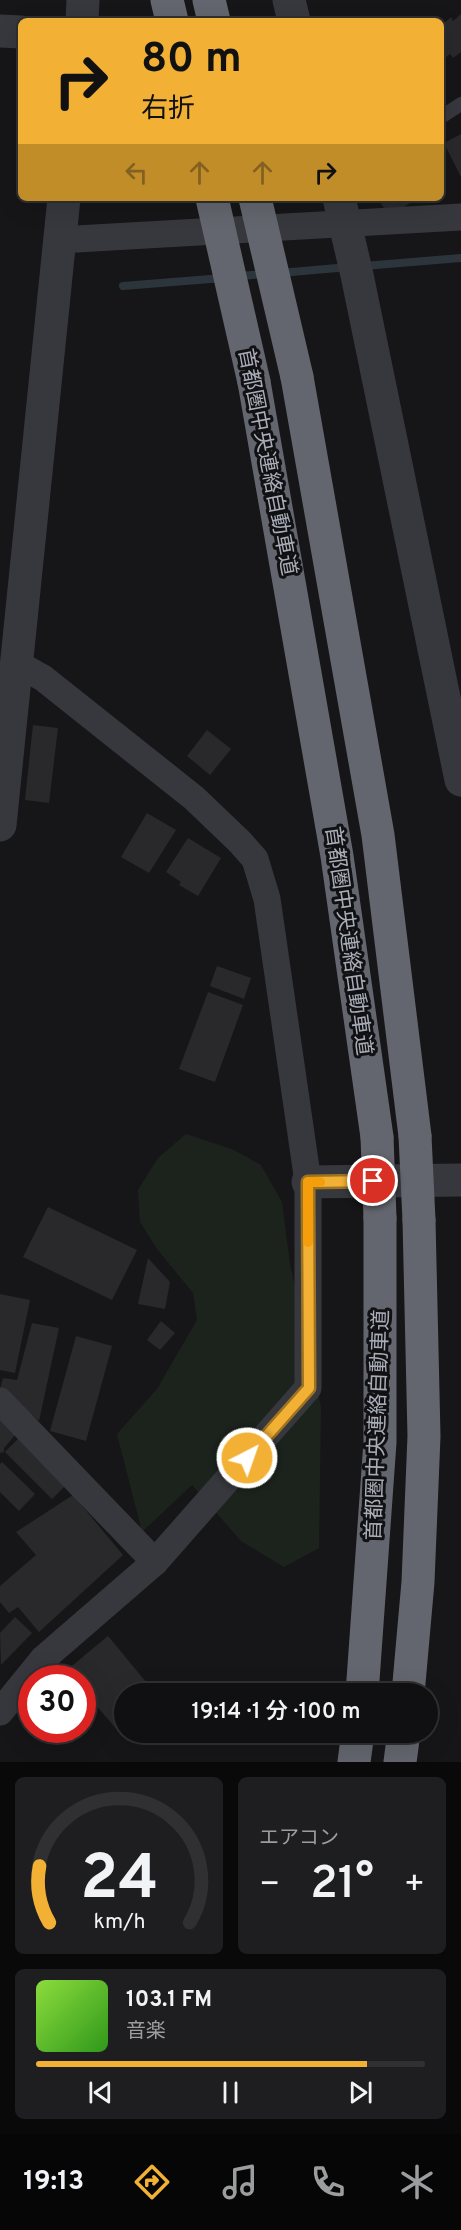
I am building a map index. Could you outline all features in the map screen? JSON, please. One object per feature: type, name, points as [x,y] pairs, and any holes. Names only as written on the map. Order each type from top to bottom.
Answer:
[{"type":"highway","points":[[167,0],[171,18]]},
{"type":"highway","points":[[209,0],[213,18]]},
{"type":"highway","name":"首都圏中央連絡自動車道","points":[[213,201],[255,382],[337,856],[377,1137],[380,1218],[380,1442],[363,1683]]},
{"type":"highway","name":"首都圏中央連絡自動車道","points":[[256,201],[297,377],[378,835],[415,1136],[424,1436],[418,1582],[409,1683]]},
{"type":"highway","points":[[354,1762],[357,1743]]},
{"type":"highway","points":[[400,1762],[403,1743]]},
{"type":"street","points":[[82,18],[83,0]]},
{"type":"street","points":[[289,0],[293,18]]},
{"type":"street","points":[[0,31],[18,32]]},
{"type":"street","points":[[0,825],[64,201]]},
{"type":"street","points":[[59,240],[343,211],[461,217]]},
{"type":"street","points":[[343,211],[461,780]]},
{"type":"street","points":[[0,1712],[44,1659],[155,1562],[309,1388],[308,1182],[267,899],[255,859],[194,798],[43,678],[16,663]]},
{"type":"street","points":[[308,1182],[461,1180]]},
{"type":"street","points":[[0,1401],[155,1562]]},
{"type":"lane","points":[[444,115],[461,104]]},
{"type":"shaded area","points":[[186,1134],[234,1150],[261,1165],[282,1202],[290,1264],[321,1407],[319,1548],[284,1567],[241,1541],[192,1485],[142,1532],[117,1434],[157,1389],[197,1320],[193,1293],[157,1249],[140,1222],[138,1190],[158,1158]]},
{"type":"building","points":[[461,14],[461,52],[453,58],[450,54],[444,59],[444,23],[451,17],[453,21]]},
{"type":"building","points":[[461,134],[461,177],[444,143]]},
{"type":"building","points":[[379,201],[413,201],[396,212],[387,212]]},
{"type":"building","points":[[33,725],[58,728],[49,803],[25,800]]},
{"type":"building","points":[[207,730],[231,749],[210,775],[187,756]]},
{"type":"building","points":[[147,813],[176,830],[149,873],[121,857]]},
{"type":"building","points":[[188,838],[221,858],[198,896],[179,885],[181,882],[166,872]]},
{"type":"building","points":[[217,966],[251,978],[244,999],[210,986]]},
{"type":"building","points":[[208,992],[243,1005],[215,1082],[179,1069]]},
{"type":"building","points":[[48,1207],[137,1250],[112,1300],[23,1257]]},
{"type":"building","points":[[148,1258],[170,1282],[165,1309],[138,1304]]},
{"type":"building","points":[[0,1294],[30,1300],[15,1373],[0,1370]]},
{"type":"building","points":[[161,1321],[175,1333],[160,1350],[147,1340]]},
{"type":"building","points":[[32,1323],[59,1328],[39,1421],[0,1389],[3,1378],[17,1380]]},
{"type":"building","points":[[76,1336],[112,1346],[86,1441],[50,1431]]},
{"type":"building","points":[[0,1417],[16,1434],[4,1448],[4,1452],[0,1453]]},
{"type":"building","points":[[19,1438],[66,1485],[52,1499],[5,1452]]},
{"type":"building","points":[[2,1462],[35,1494],[19,1511],[0,1492],[0,1464]]},
{"type":"building","points":[[73,1495],[123,1555],[39,1632],[18,1607],[9,1613],[0,1602],[0,1586],[36,1555],[16,1532]]},
{"type":"building","points":[[15,1617],[32,1633],[1,1665],[0,1633]]},
{"type":"building","points":[[108,1636],[147,1683],[114,1683],[114,1726],[96,1705],[96,1665],[73,1665]]},
{"type":"waterway","points":[[364,266],[461,258]]},
{"type":"waterway","points":[[280,273],[349,267]]},
{"type":"waterway","points":[[238,276],[265,274]]},
{"type":"waterway","points":[[123,286],[223,278]]},
{"type":"slow traffic","points":[[308,1242],[308,1182],[320,1182]]},
{"type":"route","points":[[247,1458],[309,1388],[308,1182],[373,1181]]}]
